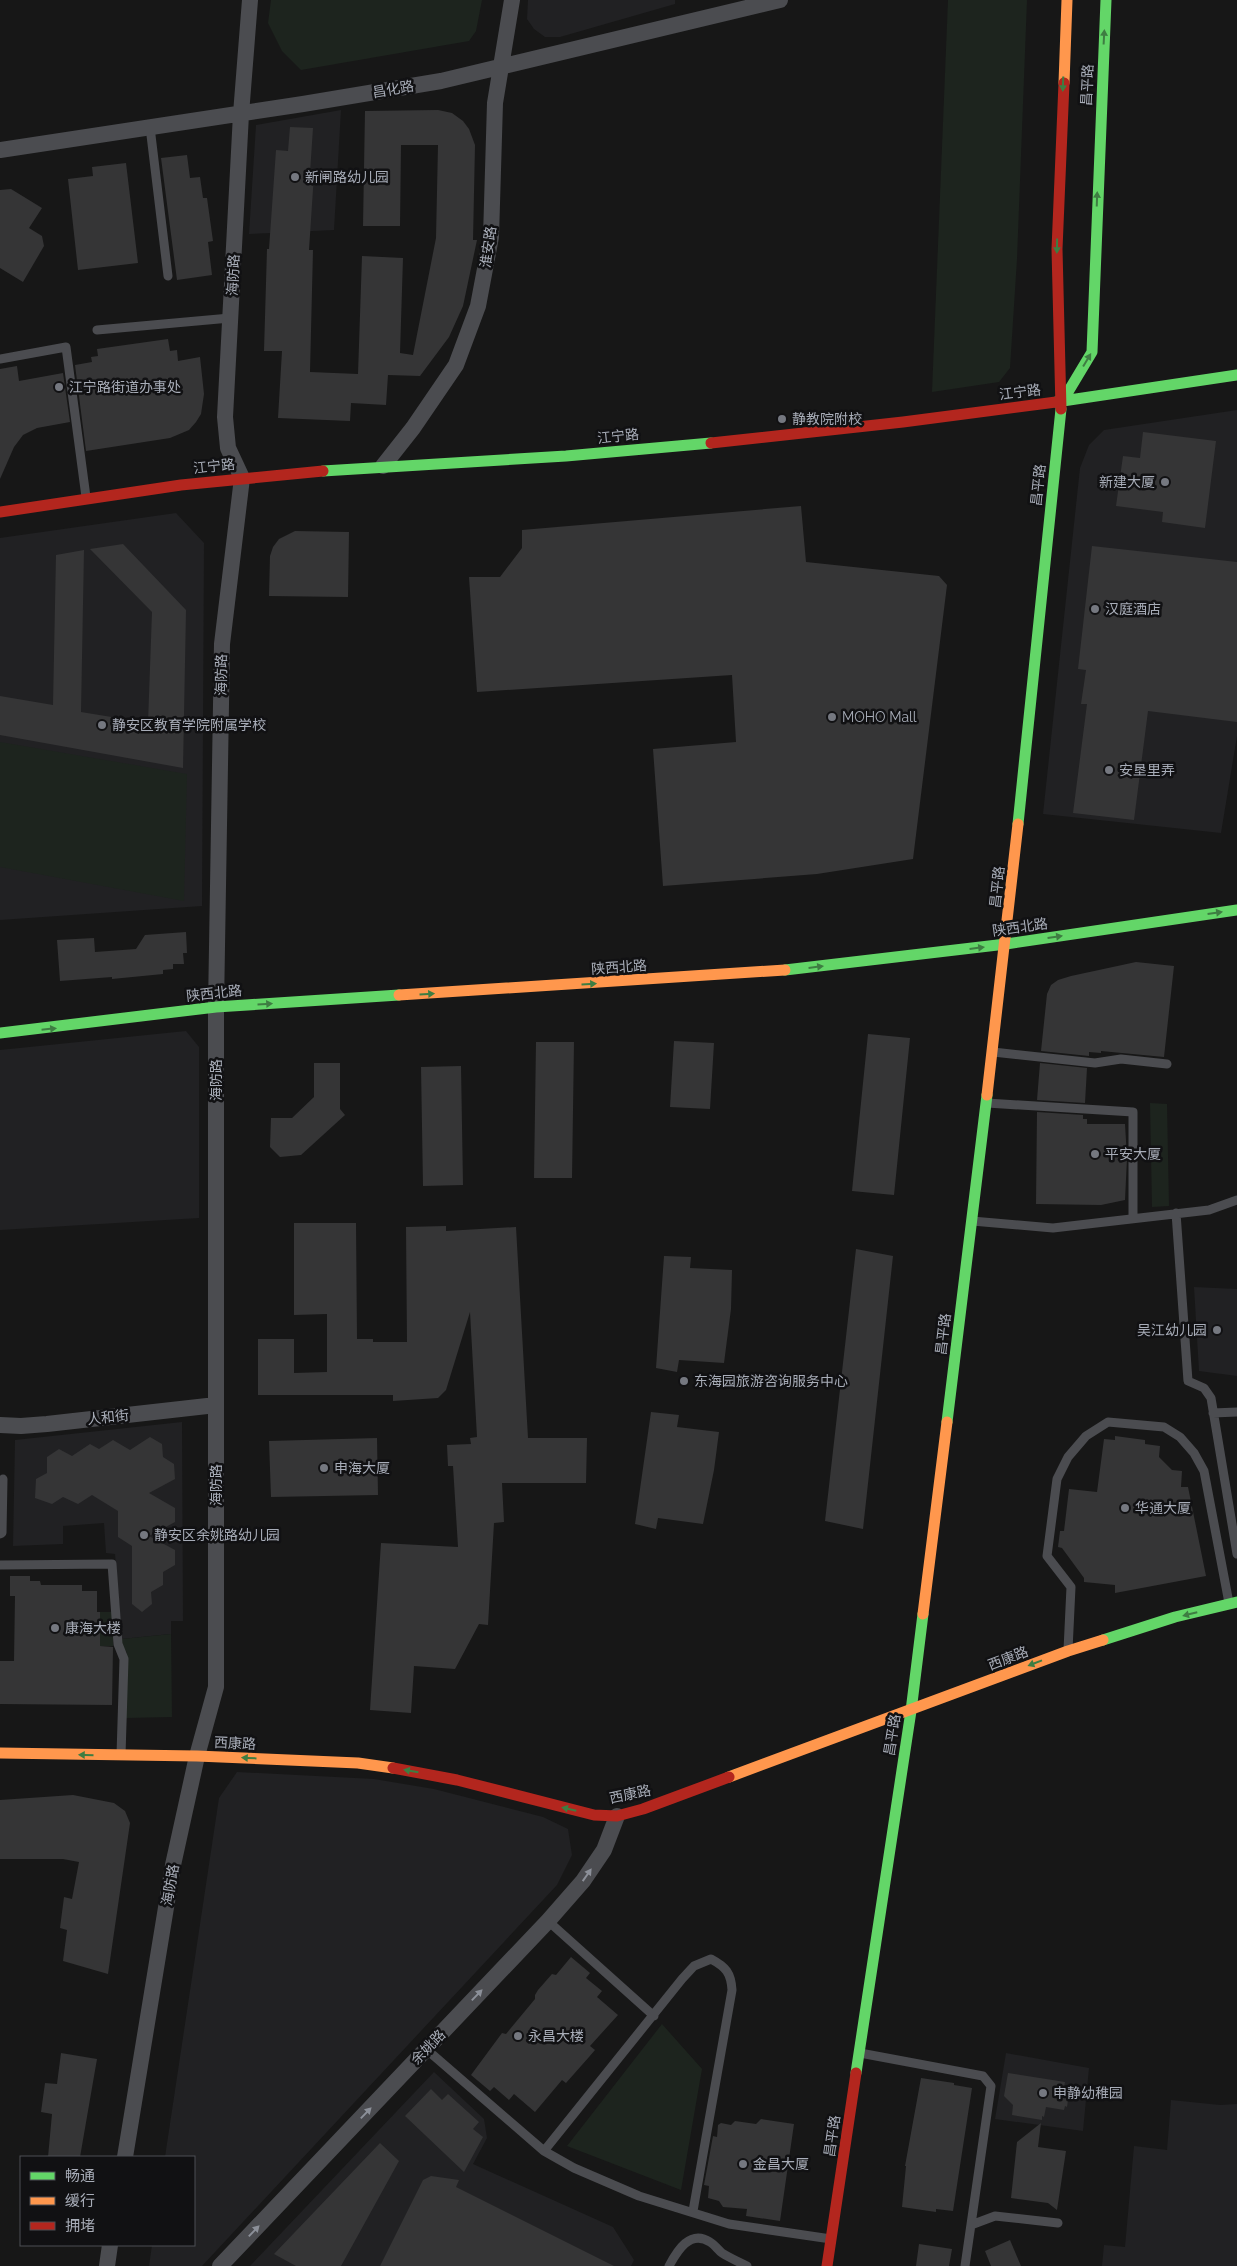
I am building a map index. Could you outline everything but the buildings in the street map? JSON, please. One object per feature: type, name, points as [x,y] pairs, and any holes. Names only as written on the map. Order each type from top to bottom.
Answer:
[{"type":"main road","name":"昌平路","points":[[827,2266],[911,1710],[1006,944],[1062,402],[1057,249],[1067,0]]},
{"type":"main road","name":"昌平路","points":[[1062,402],[1092,352],[1106,0]]},
{"type":"main road","name":"江宁路","points":[[0,512],[174,486],[242,478],[383,466],[566,456],[749,439],[1062,402],[1237,375]]},
{"type":"main road","name":"陕西北路","points":[[0,1033],[216,1007],[767,972],[1006,944],[1237,910]]},
{"type":"main road","name":"西康路","points":[[0,1753],[197,1756],[358,1763],[408,1770],[594,1814],[617,1816],[643,1809],[1068,1651],[1175,1617],[1233,1603]]},
{"type":"street","name":"海防路","points":[[125,2156],[173,1865],[197,1756],[216,1687],[216,1007],[222,644],[242,478],[228,448],[225,417],[241,114],[250,0]]},
{"type":"street","name":"淮安路","points":[[383,466],[413,428],[456,365],[478,306],[491,237],[495,103],[512,0]]},
{"type":"street","name":"昌化路","points":[[0,150],[241,114],[440,81],[780,0]]},
{"type":"street","name":"人和街","points":[[0,1425],[38,1425],[216,1405]]},
{"type":"street","name":"余姚路","points":[[220,2266],[548,1921],[583,1881],[604,1850],[617,1816]]},
{"type":"street","points":[[107,2266],[110,2246]]},
{"type":"lane","points":[[150,127],[168,276]]},
{"type":"lane","points":[[97,330],[230,318]]},
{"type":"lane","points":[[0,359],[66,347],[86,500]]},
{"type":"lane","points":[[993,1052],[1095,1063],[1121,1059],[1167,1064]]},
{"type":"lane","points":[[987,1103],[1133,1112],[1133,1217]]},
{"type":"lane","points":[[972,1222],[1053,1228],[1176,1212],[1209,1210],[1237,1200]]},
{"type":"lane","points":[[1176,1212],[1188,1380],[1204,1388],[1210,1398],[1237,1554]]},
{"type":"lane","points":[[1213,1413],[1237,1412]]},
{"type":"lane","points":[[1068,1651],[1071,1587],[1048,1556],[1056,1480],[1068,1457],[1086,1436],[1108,1422],[1164,1427],[1180,1437],[1194,1453],[1204,1471],[1233,1603]]},
{"type":"lane","points":[[0,1534],[2,1533],[3,1479]]},
{"type":"lane","points":[[0,1565],[112,1564],[118,1644],[124,1659],[121,1755]]},
{"type":"lane","points":[[548,1921],[654,2016]]},
{"type":"lane","points":[[544,2151],[694,1966],[711,1960],[720,1964],[731,1976],[732,1990],[693,2211]]},
{"type":"lane","points":[[426,2049],[544,2151],[574,2168],[639,2196],[693,2211],[729,2224],[831,2239]]},
{"type":"lane","points":[[859,2053],[983,2076],[991,2086],[965,2266]]},
{"type":"lane","points":[[971,2225],[995,2216],[1058,2223]]},
{"type":"lane","points":[[669,2266],[685,2242],[701,2238],[709,2241],[723,2253],[747,2266]]},
{"type":"shaded area","points":[[271,0],[482,0],[476,31],[469,41],[301,70],[282,51],[268,23]]},
{"type":"shaded area","points":[[528,0],[675,0],[675,4],[560,37],[545,37],[534,29],[527,19]]},
{"type":"shaded area","points":[[948,0],[1027,0],[1017,259],[1010,368],[999,382],[932,392]]},
{"type":"shaded area","name":"新闸路幼儿园","points":[[341,110],[334,230],[249,234],[256,125]]},
{"type":"shaded area","points":[[1237,410],[1237,736],[1221,833],[1043,814],[1080,468],[1089,445],[1104,430]]},
{"type":"shaded area","name":"静安区教育学院附属学校","points":[[176,513],[204,543],[202,906],[0,920],[0,538]]},
{"type":"shaded area","points":[[0,742],[187,774],[184,901],[0,867]]},
{"type":"shaded area","points":[[186,1031],[199,1047],[199,1218],[0,1230],[0,1050]]},
{"type":"shaded area","points":[[1150,1103],[1167,1104],[1169,1206],[1152,1207]]},
{"type":"shaded area","name":"吴江幼儿园","points":[[1194,1287],[1237,1289],[1237,1376],[1199,1371]]},
{"type":"shaded area","name":"静安区余姚路幼儿园","points":[[182,1422],[183,1621],[171,1621],[171,1634],[122,1639],[115,1554],[106,1553],[104,1523],[63,1526],[63,1544],[13,1546],[15,1440]]},
{"type":"shaded area","points":[[100,1612],[113,1612],[113,1646],[100,1646]]},
{"type":"shaded area","points":[[171,1634],[172,1717],[125,1718],[127,1653],[122,1646],[122,1639]]},
{"type":"shaded area","points":[[237,1772],[374,1779],[434,1789],[543,1817],[568,1829],[572,1855],[557,1885],[202,2266],[149,2266],[152,2246],[195,2246],[195,2156],[165,2156],[219,1798]]},
{"type":"shaded area","points":[[662,2024],[702,2069],[681,2190],[567,2146]]},
{"type":"shaded area","name":"申静幼稚园","points":[[1006,2053],[1089,2068],[1083,2131],[995,2119]]},
{"type":"shaded area","points":[[434,2072],[484,2119],[487,2138],[473,2164],[613,2227],[634,2260],[631,2266],[250,2266]]},
{"type":"shaded area","points":[[1171,2100],[1220,2105],[1237,2104],[1237,2266],[1102,2266],[1104,2245],[1125,2247],[1134,2146],[1167,2150]]},
{"type":"traffic: fast","points":[[1062,402],[1092,352],[1106,0]]},
{"type":"traffic: fast","points":[[1056,402],[1237,375]]},
{"type":"traffic: fast","points":[[1018,824],[1061,409]]},
{"type":"traffic: fast","points":[[323,471],[566,456],[711,443]]},
{"type":"traffic: fast","points":[[785,970],[1006,944],[1237,910]]},
{"type":"traffic: fast","points":[[0,1033],[216,1007],[399,995]]},
{"type":"traffic: fast","points":[[947,1422],[987,1095]]},
{"type":"traffic: fast","points":[[1103,1640],[1175,1617],[1237,1602]]},
{"type":"traffic: fast","points":[[856,2073],[911,1711],[923,1614]]},
{"type":"traffic: slow","points":[[1064,83],[1067,0]]},
{"type":"traffic: slow","points":[[987,1095],[1018,824]]},
{"type":"traffic: slow","points":[[399,995],[785,970]]},
{"type":"traffic: slow","points":[[923,1614],[947,1422]]},
{"type":"traffic: slow","points":[[729,1777],[1068,1651],[1103,1640]]},
{"type":"traffic: slow","points":[[0,1753],[197,1756],[358,1763],[393,1768]]},
{"type":"traffic: jam","points":[[1061,409],[1057,249],[1064,83]]},
{"type":"traffic: jam","points":[[711,443],[903,422],[1056,402]]},
{"type":"traffic: jam","points":[[0,512],[181,485],[323,471]]},
{"type":"traffic: jam","points":[[393,1768],[457,1780],[594,1815],[617,1816],[643,1809],[729,1777]]},
{"type":"traffic: jam","points":[[827,2266],[856,2073]]},
{"type":"place","name":"新闸路幼儿园","points":[[295,177]]},
{"type":"place","name":"江宁路街道办事处","points":[[59,387]]},
{"type":"place","name":"静教院附校","points":[[782,419]]},
{"type":"place","name":"新建大厦","points":[[1165,482]]},
{"type":"place","name":"汉庭酒店","points":[[1095,609]]},
{"type":"place","name":"MOHO Mall","points":[[832,717]]},
{"type":"place","name":"静安区教育学院附属学校","points":[[102,725]]},
{"type":"place","name":"安垦里弄","points":[[1109,770]]},
{"type":"place","name":"平安大厦","points":[[1095,1154]]},
{"type":"place","name":"吴江幼儿园","points":[[1217,1330]]},
{"type":"place","name":"东海园旅游咨询服务中心","points":[[684,1381]]},
{"type":"place","name":"申海大厦","points":[[324,1468]]},
{"type":"place","name":"华通大厦","points":[[1125,1508]]},
{"type":"place","name":"静安区余姚路幼儿园","points":[[144,1535]]},
{"type":"place","name":"康海大楼","points":[[55,1628]]},
{"type":"place","name":"永昌大楼","points":[[518,2036]]},
{"type":"place","name":"申静幼稚园","points":[[1043,2093]]},
{"type":"place","name":"金昌大厦","points":[[743,2164]]}]
